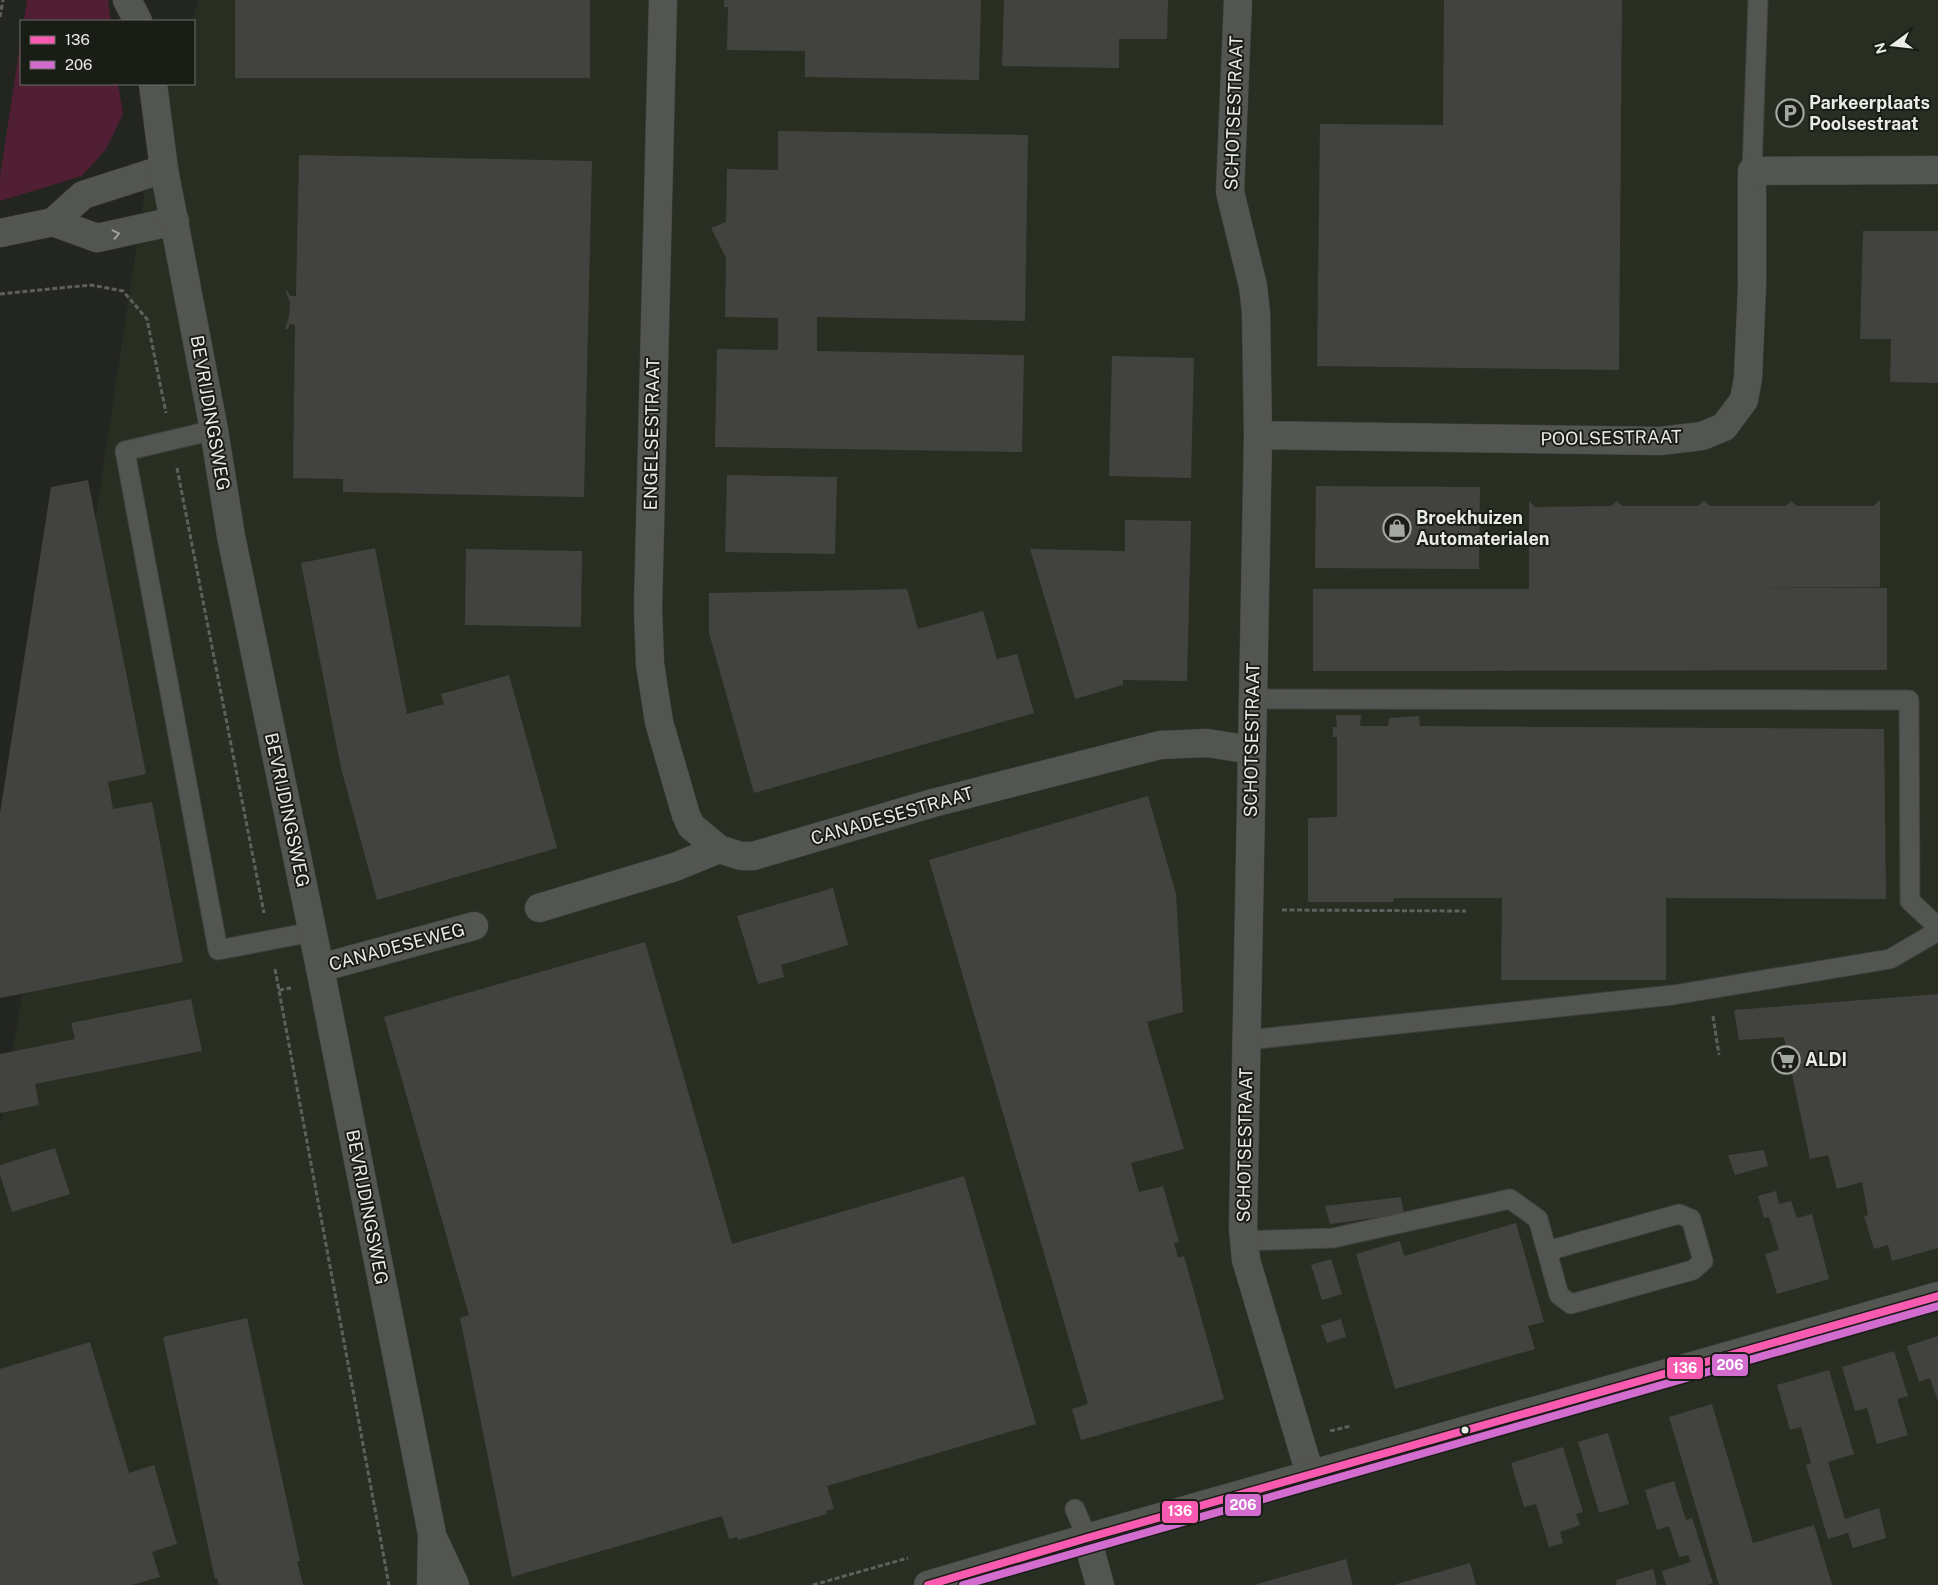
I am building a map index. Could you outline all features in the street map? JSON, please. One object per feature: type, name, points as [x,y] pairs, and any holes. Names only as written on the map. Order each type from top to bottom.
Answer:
[{"type":"street","points":[[127,0],[137,20]]},
{"type":"street","points":[[147,20],[148,0]]},
{"type":"street","name":"ENGELSESTRAAT","points":[[664,0],[648,608],[650,664],[659,722],[686,815],[695,830],[719,849]]},
{"type":"street","name":"SCHOTSESTRAAT","points":[[1238,0],[1230,192],[1253,286],[1256,313],[1258,435],[1244,1241],[1246,1260],[1310,1474]]},
{"type":"street","name":"BEVRIJDINGSWEG","points":[[153,85],[164,169],[214,430],[231,536],[320,968],[432,1534],[431,1585]]},
{"type":"street","points":[[0,233],[53,222],[83,195],[164,169]]},
{"type":"street","points":[[1752,171],[1938,170]]},
{"type":"street","name":"POOLSESTRAAT","points":[[1258,435],[1660,441],[1702,436],[1724,427],[1744,400],[1748,378],[1752,287],[1752,171]]},
{"type":"street","points":[[53,222],[97,238],[174,221]]},
{"type":"street","name":"CANADESESTRAAT","points":[[719,849],[741,856],[753,856],[933,803],[1160,745],[1207,743],[1252,750]]},
{"type":"street","points":[[539,908],[675,867],[719,849]]},
{"type":"street","name":"CANADESEWEG","points":[[320,968],[474,926]]},
{"type":"street","points":[[928,1585],[1310,1474],[1938,1296]]},
{"type":"street","name":"BEVRIJDINGSWEG","points":[[432,1534],[455,1585]]},
{"type":"street","points":[[1087,1538],[1100,1585]]},
{"type":"lane","points":[[1752,171],[1758,0]]},
{"type":"lane","points":[[214,430],[125,451],[218,950],[312,932]]},
{"type":"lane","points":[[1254,699],[1909,700],[1910,901],[1938,927]]},
{"type":"lane","points":[[1247,1040],[1673,995],[1890,959],[1938,931]]},
{"type":"lane","points":[[1244,1241],[1332,1238],[1510,1199],[1538,1219],[1559,1295],[1572,1304],[1693,1270],[1703,1262],[1692,1219],[1679,1214],[1547,1251]]},
{"type":"lane","points":[[1075,1509],[1087,1538]]},
{"type":"path","points":[[0,17],[3,0]]},
{"type":"path","points":[[0,294],[91,285],[123,291],[148,319],[269,940],[389,1585]]},
{"type":"path","points":[[1249,910],[1466,911]]},
{"type":"shaded area","points":[[27,0],[108,0],[111,20],[24,20]]},
{"type":"shaded area","points":[[199,0],[1938,0],[1938,1585],[0,1585],[0,1125],[36,912],[156,118],[169,85],[195,85],[195,20],[192,20]]},
{"type":"shaded area","points":[[20,45],[20,85],[118,85],[123,114],[106,149],[82,176],[0,201],[0,177]]},
{"type":"building","points":[[235,0],[590,0],[590,78],[235,78]]},
{"type":"building","points":[[724,0],[981,0],[979,80],[805,77],[805,51],[727,50],[728,7],[724,7]]},
{"type":"building","points":[[1004,0],[1168,0],[1167,39],[1119,39],[1119,68],[1002,66]]},
{"type":"building","points":[[1444,0],[1622,0],[1619,370],[1317,366],[1320,124],[1443,125]]},
{"type":"building","points":[[778,131],[1028,135],[1025,321],[817,317],[817,351],[1024,355],[1022,452],[715,447],[717,349],[778,350],[778,318],[725,317],[726,258],[711,228],[726,222],[727,169],[778,170]]},
{"type":"building","points":[[299,155],[592,161],[584,497],[343,492],[343,479],[293,478],[295,325],[290,324],[287,330],[285,329],[290,303],[287,290],[290,296],[296,296]]},
{"type":"building","points":[[1863,231],[1938,231],[1938,383],[1890,382],[1891,339],[1860,339]]},
{"type":"building","points":[[1112,356],[1194,358],[1191,478],[1109,476]]},
{"type":"building","points":[[727,475],[837,477],[835,554],[725,552]]},
{"type":"building","points":[[88,480],[146,774],[108,782],[113,809],[152,802],[183,962],[0,998],[0,813],[51,487]]},
{"type":"building","points":[[1316,486],[1480,487],[1479,569],[1315,568]]},
{"type":"building","points":[[1880,500],[1880,587],[1737,588],[1887,588],[1887,670],[1313,671],[1313,589],[1529,589],[1529,501],[1535,507],[1611,506],[1617,501],[1622,506],[1698,506],[1704,501],[1710,506],[1786,506],[1791,501],[1797,506],[1873,506]]},
{"type":"building","points":[[1125,520],[1191,521],[1187,681],[1123,680],[1123,685],[1075,699],[1030,549],[1125,551]]},
{"type":"building","points":[[375,548],[407,714],[444,704],[441,694],[509,675],[557,848],[377,900],[341,768],[301,563]]},
{"type":"building","points":[[466,549],[582,551],[581,627],[465,625]]},
{"type":"building","points":[[907,589],[918,629],[983,611],[997,659],[1017,654],[1034,713],[754,793],[709,633],[709,593]]},
{"type":"building","points":[[1336,715],[1361,715],[1360,726],[1388,726],[1389,718],[1419,716],[1420,726],[1884,729],[1886,899],[1666,898],[1666,980],[1501,980],[1502,898],[1394,898],[1393,902],[1308,902],[1308,818],[1337,817],[1337,737],[1333,737],[1333,727],[1337,727]]},
{"type":"building","points":[[1148,796],[1176,894],[1183,1012],[1147,1022],[1184,1149],[1131,1163],[1139,1192],[1163,1186],[1179,1242],[1174,1243],[1178,1258],[1184,1256],[1224,1399],[1081,1440],[1072,1409],[1088,1404],[929,860]]},
{"type":"building","points":[[833,888],[848,945],[781,965],[784,977],[758,984],[737,916]]},
{"type":"building","points":[[645,942],[732,1244],[964,1176],[1036,1424],[827,1486],[834,1509],[825,1511],[827,1514],[738,1540],[737,1537],[729,1539],[722,1516],[512,1577],[460,1318],[469,1315],[384,1017]]},
{"type":"building","points":[[1938,994],[1938,1248],[1892,1261],[1888,1245],[1874,1249],[1864,1216],[1868,1215],[1862,1182],[1837,1189],[1828,1155],[1810,1159],[1784,1037],[1739,1040],[1734,1010]]},
{"type":"building","points":[[191,999],[202,1051],[35,1084],[39,1105],[0,1113],[0,1054],[75,1039],[71,1023]]},
{"type":"building","points":[[55,1148],[70,1194],[12,1212],[0,1175],[0,1165]]},
{"type":"building","points":[[1764,1150],[1768,1166],[1735,1175],[1728,1155]]},
{"type":"building","points":[[1776,1191],[1779,1204],[1791,1201],[1797,1218],[1812,1214],[1829,1279],[1777,1294],[1765,1254],[1779,1250],[1769,1217],[1764,1218],[1758,1196]]},
{"type":"building","points":[[1401,1197],[1404,1214],[1330,1224],[1325,1206]]},
{"type":"building","points":[[1516,1223],[1544,1322],[1528,1326],[1535,1349],[1395,1389],[1356,1254],[1400,1241],[1404,1256]]},
{"type":"building","points":[[1331,1259],[1342,1294],[1322,1300],[1311,1265]]},
{"type":"building","points":[[247,1318],[300,1561],[297,1561],[303,1585],[219,1585],[217,1578],[215,1579],[163,1337]]},
{"type":"building","points":[[1341,1319],[1346,1337],[1327,1343],[1321,1325]]},
{"type":"building","points":[[1938,1336],[1938,1401],[1930,1378],[1919,1382],[1907,1346]]},
{"type":"building","points":[[90,1342],[129,1473],[154,1465],[177,1544],[152,1552],[160,1577],[132,1585],[0,1585],[0,1369]]},
{"type":"building","points":[[1894,1351],[1908,1396],[1897,1399],[1908,1435],[1877,1444],[1867,1408],[1855,1411],[1842,1367]]},
{"type":"building","points":[[1829,1370],[1854,1454],[1828,1462],[1845,1519],[1879,1508],[1886,1538],[1853,1548],[1848,1533],[1828,1539],[1806,1465],[1811,1463],[1801,1427],[1790,1430],[1777,1385]]},
{"type":"building","points":[[1712,1404],[1753,1543],[1814,1525],[1832,1585],[1719,1585],[1669,1417]]},
{"type":"building","points":[[1608,1433],[1629,1504],[1599,1513],[1578,1442]]},
{"type":"building","points":[[1563,1447],[1583,1512],[1576,1514],[1580,1525],[1560,1532],[1563,1543],[1549,1547],[1536,1504],[1524,1507],[1511,1463]]},
{"type":"building","points":[[1674,1481],[1686,1520],[1692,1518],[1713,1583],[1707,1585],[1666,1585],[1662,1571],[1691,1562],[1688,1555],[1679,1557],[1669,1526],[1657,1530],[1645,1490]]},
{"type":"building","points":[[1346,1559],[1353,1585],[1257,1585],[1257,1584]]},
{"type":"building","points":[[1470,1563],[1476,1585],[1397,1585],[1397,1584]]},
{"type":"building","points":[[1653,1569],[1657,1585],[1617,1585],[1616,1580]]},
{"type":"transit line","name":"136","points":[[928,1585],[1938,1296]]},
{"type":"transit line","name":"206","points":[[963,1585],[1938,1306]]},
{"type":"place","name":"Parkeerplaats Poolsestraat","points":[[1790,113]]},
{"type":"place","name":"Broekhuizen Automaterialen","points":[[1397,528]]},
{"type":"place","name":"ALDI","points":[[1786,1060]]}]
